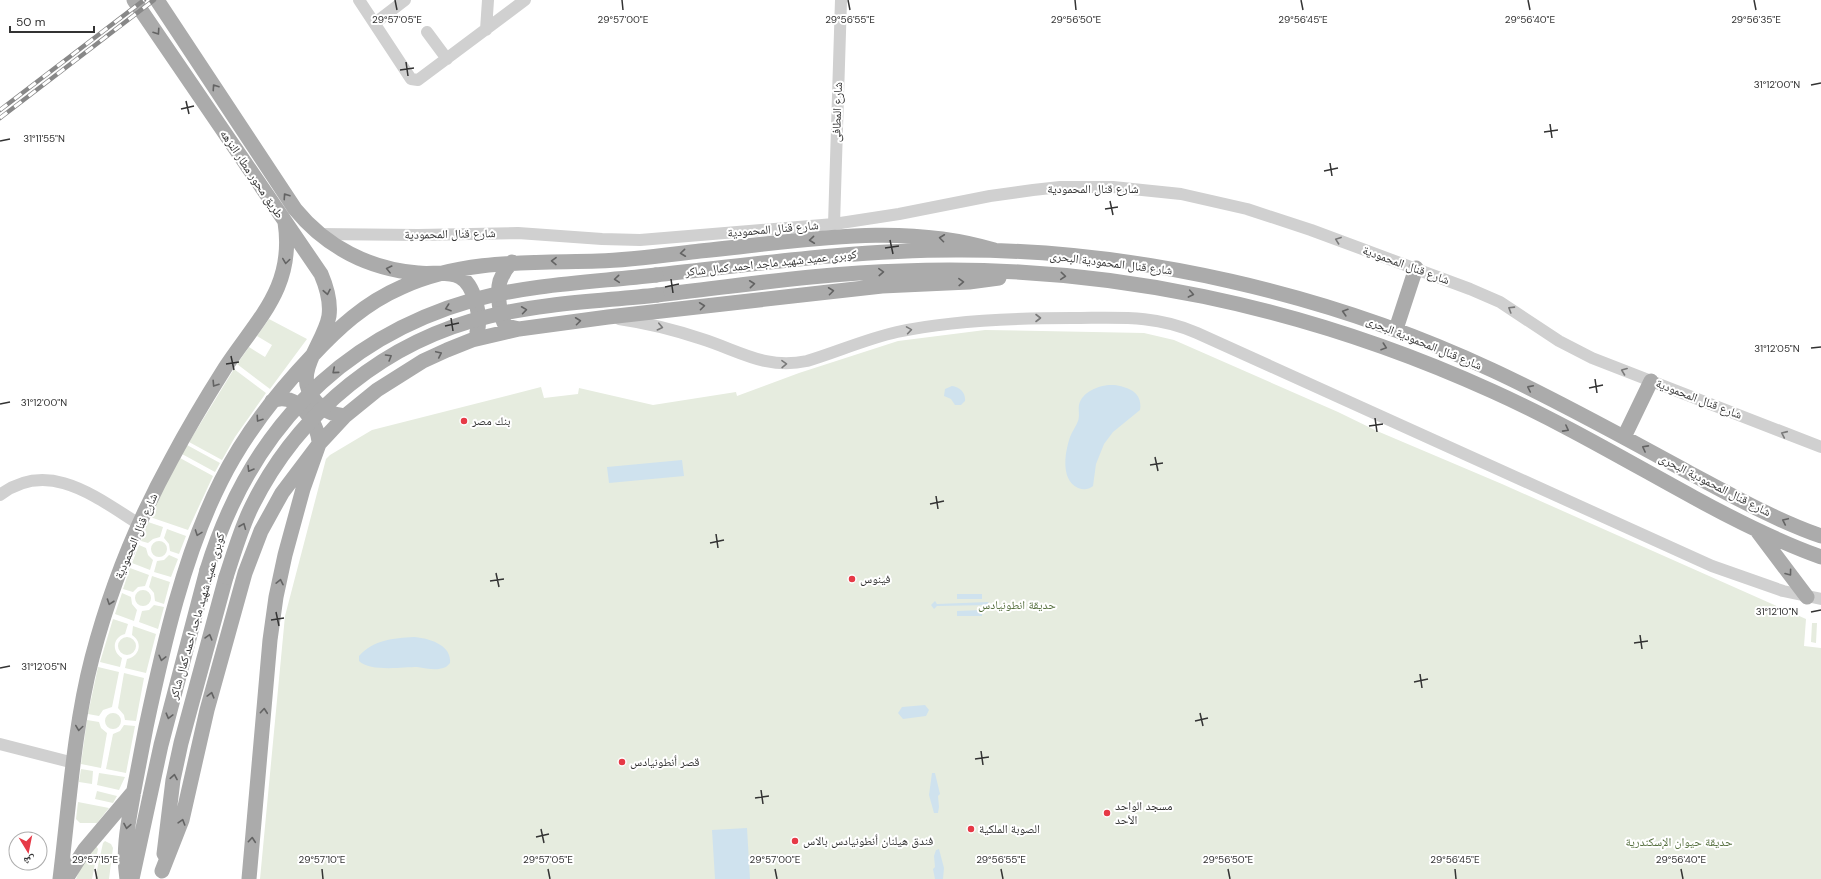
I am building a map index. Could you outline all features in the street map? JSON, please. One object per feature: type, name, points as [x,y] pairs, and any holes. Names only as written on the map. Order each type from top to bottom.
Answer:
[{"type":"main road","name":"طريق محور مطار النزهه","points":[[134,0],[315,265],[326,284],[329,305],[326,326],[311,356]]},
{"type":"main road","name":"طريق محور مطار النزهه","points":[[157,0],[295,209],[318,234],[336,247],[356,258],[376,266],[420,274],[442,274]]},
{"type":"main road","name":"شارع قنال المحمودية","points":[[60,879],[74,763],[85,694],[92,659],[113,591],[139,524],[154,492],[191,423],[225,368],[266,310],[279,287],[283,274],[287,248],[285,222]]},
{"type":"main road","points":[[127,879],[125,842],[142,749],[159,671],[197,535],[222,479],[247,437],[272,401],[311,356],[341,326],[370,303],[404,286],[442,274],[465,268],[512,262],[613,260],[825,239],[872,236],[942,238],[994,250]]},
{"type":"main road","name":"كوبرى عميد شهيد ماجد احمد كمال شاكر","points":[[132,879],[161,745],[207,570],[227,512],[241,485],[267,443],[306,397],[338,368],[358,354],[400,329],[422,319],[473,300],[532,288],[843,255],[918,251],[994,250]]},
{"type":"main road","name":"شارع قنال المحمودية البحرى","points":[[994,250],[1117,262],[1212,277],[1305,300],[1396,329],[1490,369],[1624,437],[1742,500],[1821,536]]},
{"type":"main road","points":[[512,262],[505,271],[500,282],[501,316],[506,326],[519,329]]},
{"type":"main road","points":[[1396,329],[1416,268]]},
{"type":"main road","name":"كوبرى عميد شهيد ماجد احمد كمال شاكر","points":[[162,875],[173,780],[181,743],[226,577],[242,529],[252,507],[280,459],[306,425],[359,376],[405,348],[444,330],[490,316],[542,307],[861,273],[941,270],[1024,273]]},
{"type":"main road","points":[[162,875],[182,820],[208,710],[252,552],[270,512],[282,493],[319,444],[345,416],[377,390],[399,375],[429,358],[472,340],[519,329],[608,317],[882,286],[988,280],[1024,273]]},
{"type":"main road","name":"شارع قنال المحمودية البحرى","points":[[1024,273],[1119,282],[1198,295],[1286,316],[1371,342],[1441,369],[1503,396],[1757,531],[1821,557]]},
{"type":"main road","points":[[442,274],[458,276],[471,288],[479,324],[472,340]]},
{"type":"main road","points":[[311,356],[307,380],[311,396],[322,409],[330,413],[345,416]]},
{"type":"main road","points":[[1624,437],[1651,381]]},
{"type":"main road","points":[[249,879],[270,640],[276,597],[285,555],[303,488],[319,444],[317,429],[314,422],[296,404],[290,399],[284,398],[272,401]]},
{"type":"main road","points":[[1757,531],[1814,598]]},
{"type":"main road","points":[[66,879],[84,849],[134,790]]},
{"type":"street","points":[[359,0],[411,78],[414,80],[421,80],[525,0]]},
{"type":"street","points":[[375,23],[405,0]]},
{"type":"street","points":[[486,30],[488,0]]},
{"type":"street","name":"شارع المطافى","points":[[834,224],[841,0]]},
{"type":"street","points":[[427,32],[447,60]]},
{"type":"street","name":"شارع قنال المحمودية","points":[[318,234],[418,235],[518,232],[621,240],[684,237],[834,224],[887,216],[990,196],[1033,190],[1086,186],[1139,189],[1180,194],[1247,209],[1416,268],[1500,302],[1575,350],[1821,447]]},
{"type":"street","points":[[608,317],[673,330],[715,343],[755,359],[776,364],[794,363],[807,360],[897,332],[986,320],[1029,318],[1138,318],[1168,322],[1190,330],[1712,566],[1759,583],[1814,598]]},
{"type":"street","points":[[0,495],[7,490],[28,482],[50,480],[61,482],[91,495],[139,524]]},
{"type":"street","points":[[0,744],[74,763]]},
{"type":"green space","points":[[269,319],[307,339],[270,389],[237,364],[249,347],[265,357],[272,345],[257,336]]},
{"type":"green space","name":"حديقة انطونيادس","points":[[985,330],[1144,333],[1174,340],[1338,412],[1377,431],[1502,484],[1806,619],[1804,646],[1821,648],[1821,879],[260,879],[285,616],[326,459],[330,455],[372,430],[541,387],[544,398],[578,394],[579,388],[653,405],[736,392],[737,396],[799,373],[898,341]]},
{"type":"green space","points":[[234,369],[266,393],[235,437],[222,460],[189,442]]},
{"type":"green space","points":[[187,445],[220,463],[215,472],[182,454]]},
{"type":"green space","points":[[180,458],[213,476],[188,530],[150,517]]},
{"type":"green space","points":[[148,522],[163,527],[160,537],[153,539],[148,543],[141,541]]},
{"type":"green space","points":[[167,529],[186,536],[179,554],[170,551],[169,544],[164,538]]},
{"type":"green space","points":[[159,541],[165,543],[167,549],[165,555],[159,557],[153,555],[151,549],[153,543]]},
{"type":"green space","points":[[139,545],[146,548],[148,555],[153,560],[150,570],[132,563]]},
{"type":"green space","points":[[169,555],[178,559],[171,577],[154,572],[157,561],[164,560]]},
{"type":"green space","points":[[130,568],[149,575],[145,586],[138,587],[133,592],[123,589]]},
{"type":"green space","points":[[152,576],[170,582],[164,604],[155,601],[154,593],[149,587]]},
{"type":"green space","points":[[143,590],[150,595],[151,598],[146,605],[143,606],[136,601],[135,598],[140,591]]},
{"type":"green space","points":[[122,593],[131,597],[132,604],[137,610],[134,621],[115,614]]},
{"type":"green space","points":[[154,605],[164,607],[158,629],[139,622],[142,611],[149,610]]},
{"type":"green space","points":[[113,619],[128,624],[125,634],[118,638],[115,644],[116,652],[122,658],[120,667],[100,662]]},
{"type":"green space","points":[[1812,623],[1817,623],[1816,643],[1811,642]]},
{"type":"green space","points":[[133,626],[156,634],[146,673],[125,668],[127,659],[135,655],[139,645],[138,641],[132,635]]},
{"type":"green space","points":[[127,637],[133,640],[136,646],[133,652],[127,655],[121,652],[118,646],[121,640]]},
{"type":"green space","points":[[98,667],[119,672],[112,707],[103,710],[99,716],[88,714]]},
{"type":"green space","points":[[124,673],[144,678],[136,721],[125,720],[124,715],[118,708]]},
{"type":"green space","points":[[113,713],[120,718],[121,721],[116,728],[113,729],[106,724],[105,721],[110,714]]},
{"type":"green space","points":[[87,720],[99,722],[101,728],[107,733],[101,768],[81,764]]},
{"type":"green space","points":[[124,725],[135,726],[126,773],[106,769],[113,734],[120,731]]},
{"type":"green space","points":[[81,769],[93,771],[92,784],[79,782]]},
{"type":"green space","points":[[99,773],[125,777],[119,790],[97,785]]},
{"type":"green space","points":[[97,791],[117,796],[113,803],[95,799]]},
{"type":"green space","points":[[78,802],[109,808],[97,823],[80,823],[76,819]]},
{"type":"green space","points":[[105,841],[111,844],[113,848],[109,879],[95,879],[103,843]]},
{"type":"green space","points":[[96,846],[98,849],[92,879],[76,879],[81,866]]},
{"type":"water","points":[[1114,385],[1129,389],[1137,395],[1140,410],[1113,432],[1104,444],[1096,464],[1093,486],[1086,489],[1078,488],[1068,479],[1065,465],[1068,443],[1079,419],[1079,405],[1084,396],[1093,389]]},
{"type":"water","points":[[952,386],[960,389],[963,393],[965,401],[961,405],[955,405],[951,399],[944,396],[945,389]]},
{"type":"water","points":[[682,460],[684,476],[609,483],[607,467]]},
{"type":"water","points":[[957,594],[982,594],[982,599],[957,599]]},
{"type":"water","points":[[935,601],[937,604],[988,602],[990,605],[937,606],[934,609],[931,605]]},
{"type":"water","points":[[982,610],[982,616],[957,616],[957,611]]},
{"type":"water","points":[[414,637],[433,641],[443,647],[450,657],[450,663],[444,668],[439,669],[417,667],[378,668],[371,667],[359,661],[359,656],[377,643],[391,639]]},
{"type":"water","points":[[925,705],[929,710],[926,716],[903,719],[898,713],[902,707]]},
{"type":"water","points":[[932,773],[935,773],[940,794],[938,796],[938,813],[934,813],[929,795]]},
{"type":"water","points":[[747,828],[750,879],[715,879],[712,830]]},
{"type":"water","points":[[939,849],[944,868],[943,879],[935,879],[933,869],[935,867],[934,856],[936,850]]},
{"type":"railway","points":[[0,110],[144,0]]},
{"type":"railway","points":[[0,118],[154,0]]},
{"type":"place","name":"بنك مصر","points":[[464,421]]},
{"type":"place","name":"فينوس","points":[[852,579]]},
{"type":"place","name":"قصر أنطونيادس","points":[[622,762]]},
{"type":"place","name":"مسجد الواحد الأحد","points":[[1107,813]]},
{"type":"place","name":"الصوبة الملكية","points":[[971,829]]},
{"type":"place","name":"فندق هيلنان أنطونيادس بالاس","points":[[795,841]]},
{"type":"park label","name":"حديقة حيوان الإسكندرية","points":[[1679,842]]}]
